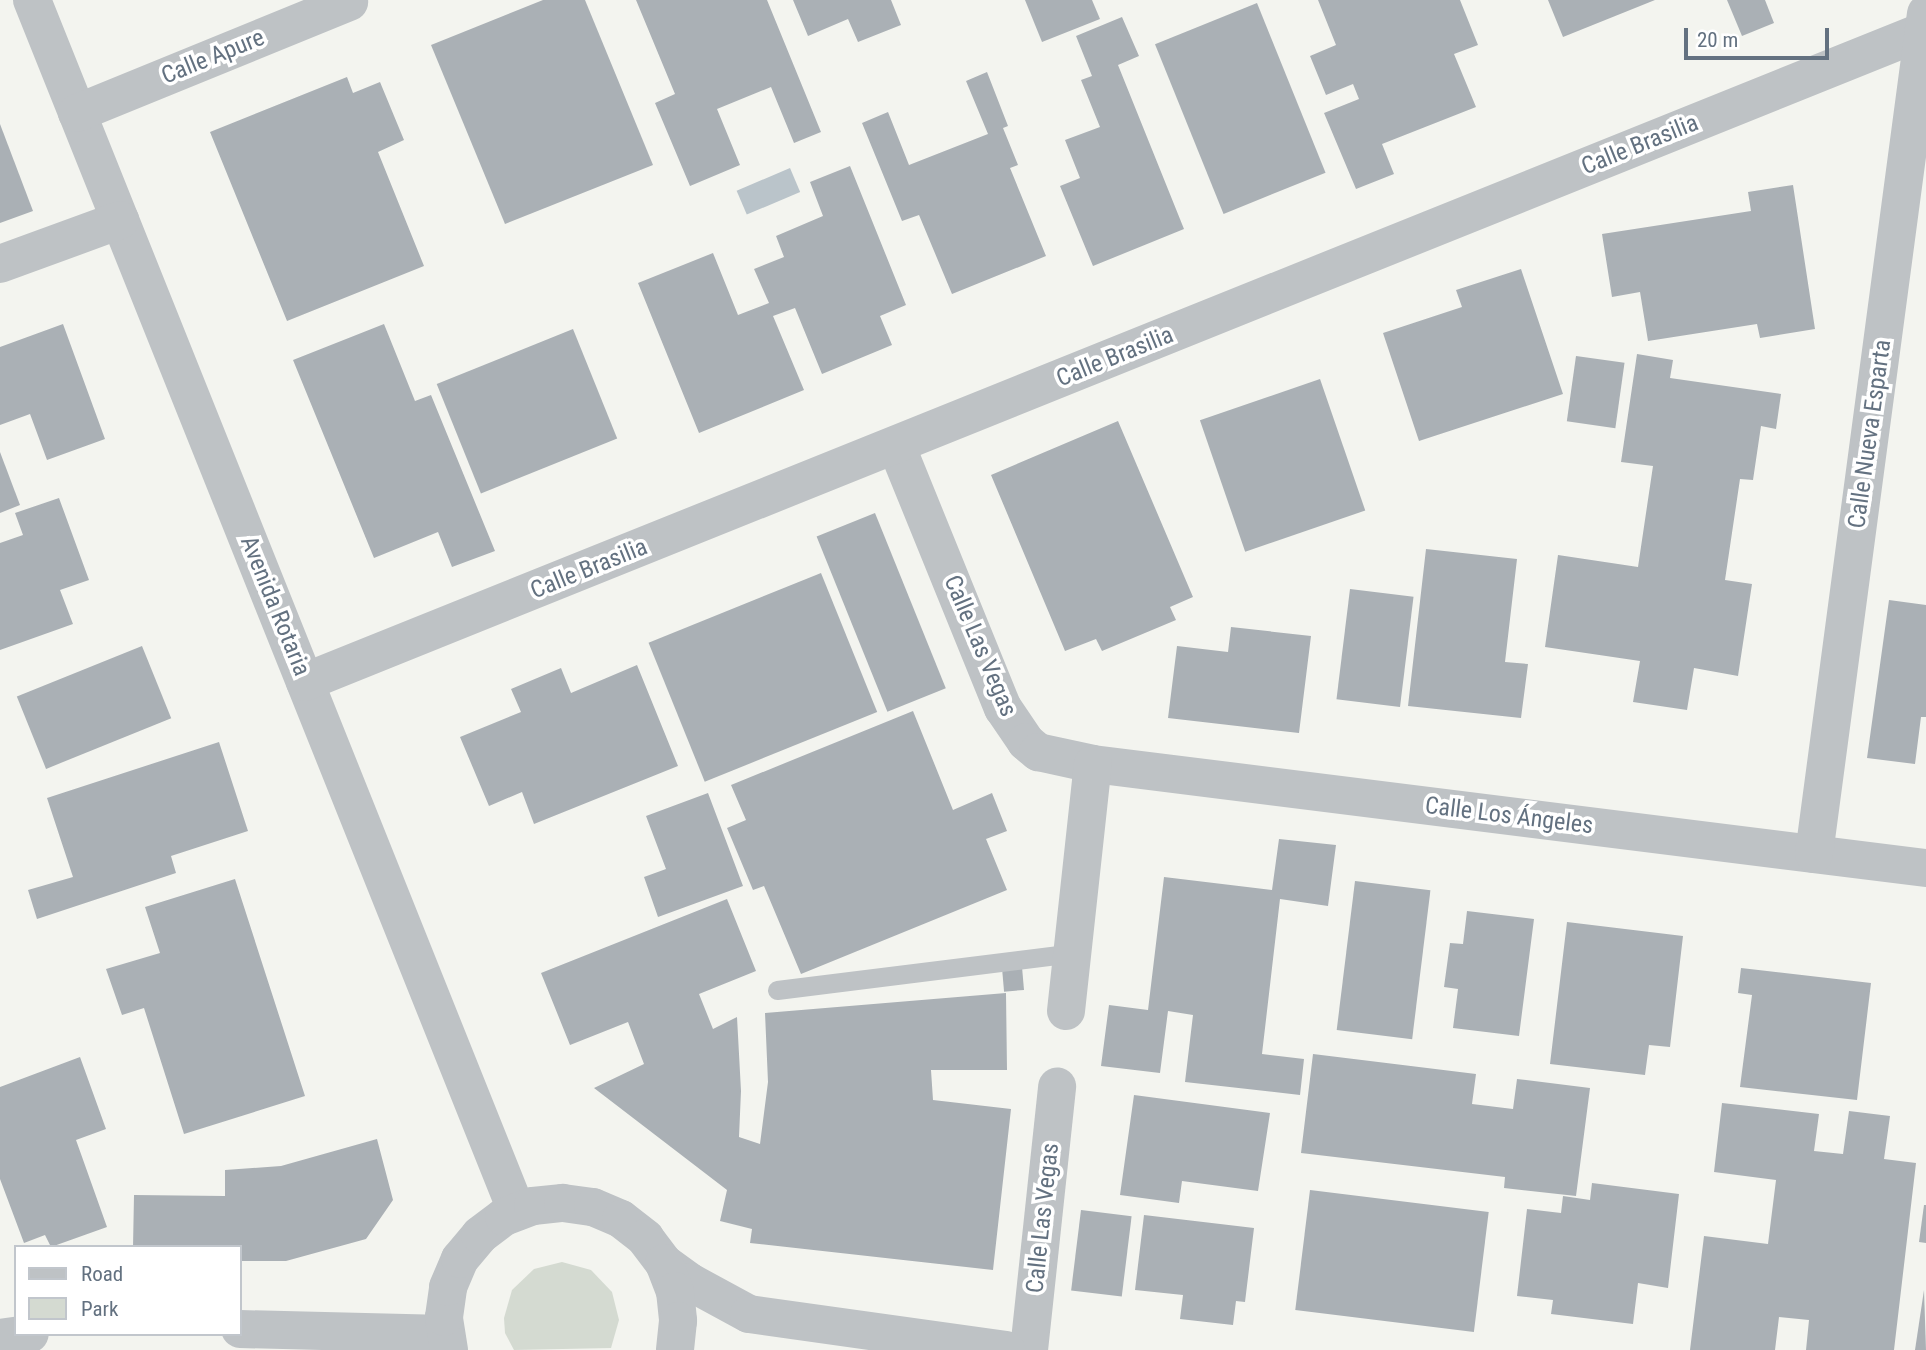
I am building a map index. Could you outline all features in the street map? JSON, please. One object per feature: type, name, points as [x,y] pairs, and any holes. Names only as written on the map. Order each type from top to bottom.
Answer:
[{"type":"street","name":"Avenida Rotaria","points":[[32,0],[517,1212]]},
{"type":"street","name":"Calle Apure","points":[[78,113],[349,2]]},
{"type":"street","name":"Calle Brasilia","points":[[305,682],[896,445],[1925,22]]},
{"type":"street","name":"Calle Nueva Esparta","points":[[1814,854],[1925,22]]},
{"type":"street","points":[[0,264],[120,220]]},
{"type":"street","name":"Calle Las Vegas","points":[[896,445],[998,695],[1015,727],[1038,751],[1093,764]]},
{"type":"street","name":"Calle Los Ángeles","points":[[1093,764],[1926,868]]},
{"type":"street","points":[[1066,1012],[1093,764]]},
{"type":"street","name":"Calle Las Vegas","points":[[1029,1350],[1057,1086]]},
{"type":"street","points":[[242,1329],[447,1342],[448,1287],[460,1259],[480,1235],[504,1217],[533,1206],[563,1203],[593,1207],[621,1219],[645,1238],[664,1262],[690,1282],[749,1314],[1006,1350]]},
{"type":"street","points":[[664,1262],[675,1291],[678,1321],[675,1350]]},
{"type":"lane","points":[[776,990],[1073,953]]},
{"type":"green space","points":[[562,1262],[591,1270],[612,1292],[619,1320],[611,1348],[514,1350],[505,1333],[504,1318],[512,1290],[534,1269]]},
{"type":"shaded area","points":[[790,168],[800,192],[747,215],[737,191]]},
{"type":"building","points":[[543,0],[585,0],[653,165],[505,224],[431,45]]},
{"type":"building","points":[[636,0],[767,0],[821,132],[794,143],[771,87],[717,109],[740,165],[690,186],[655,103],[675,94]]},
{"type":"building","points":[[793,0],[891,0],[901,25],[858,42],[848,19],[808,36]]},
{"type":"building","points":[[1025,0],[1092,0],[1100,19],[1042,42]]},
{"type":"building","points":[[1318,0],[1460,0],[1478,45],[1454,54],[1476,107],[1382,144],[1394,174],[1356,189],[1324,113],[1359,99],[1353,84],[1326,95],[1310,56],[1336,45]]},
{"type":"building","points":[[1548,0],[1655,0],[1563,37]]},
{"type":"building","points":[[1727,0],[1765,0],[1774,23],[1742,36]]},
{"type":"building","points":[[1257,3],[1326,173],[1224,214],[1155,44]]},
{"type":"building","points":[[1122,17],[1139,56],[1118,65],[1184,229],[1093,266],[1060,186],[1080,178],[1065,140],[1100,127],[1081,80],[1092,76],[1076,36]]},
{"type":"building","points":[[987,72],[1008,126],[1003,128],[1018,165],[1010,168],[1046,256],[952,294],[919,215],[902,221],[862,123],[888,112],[909,165],[988,134],[966,81]]},
{"type":"building","points":[[347,77],[353,93],[380,82],[404,140],[378,152],[424,266],[287,321],[210,132]]},
{"type":"building","points":[[0,124],[33,211],[0,223]]},
{"type":"building","points":[[850,166],[906,305],[880,316],[892,345],[822,374],[795,308],[773,316],[804,390],[699,433],[638,283],[713,253],[738,315],[769,303],[754,269],[784,257],[776,236],[823,216],[810,182]]},
{"type":"building","points":[[1793,185],[1815,329],[1760,338],[1757,324],[1648,341],[1640,292],[1612,297],[1602,234],[1751,211],[1748,192]]},
{"type":"building","points":[[1521,269],[1563,394],[1419,441],[1383,333],[1462,307],[1456,290]]},
{"type":"building","points":[[63,324],[105,439],[47,460],[30,414],[0,425],[0,347]]},
{"type":"building","points":[[384,324],[415,401],[431,395],[495,551],[452,567],[438,532],[374,558],[293,360]]},
{"type":"building","points":[[573,329],[617,438],[481,493],[437,384]]},
{"type":"building","points":[[1637,354],[1673,360],[1670,378],[1781,394],[1776,429],[1761,426],[1753,480],[1740,479],[1725,580],[1752,584],[1738,676],[1694,668],[1687,710],[1633,702],[1640,661],[1545,647],[1558,555],[1638,567],[1653,466],[1621,462]]},
{"type":"building","points":[[1576,356],[1625,363],[1615,428],[1567,421]]},
{"type":"building","points":[[1320,379],[1365,510],[1245,552],[1200,420]]},
{"type":"building","points":[[1118,421],[1193,597],[1170,607],[1176,620],[1102,651],[1096,639],[1065,651],[991,475]]},
{"type":"building","points":[[0,452],[20,505],[0,513]]},
{"type":"building","points":[[59,498],[89,580],[60,590],[73,624],[0,650],[0,543],[23,535],[15,513]]},
{"type":"building","points":[[875,513],[946,688],[887,712],[817,537]]},
{"type":"building","points":[[1426,549],[1517,559],[1505,662],[1528,664],[1521,718],[1408,706]]},
{"type":"building","points":[[821,573],[877,712],[705,782],[649,643]]},
{"type":"building","points":[[1350,589],[1414,597],[1400,707],[1336,699]]},
{"type":"building","points":[[1889,600],[1926,605],[1926,717],[1921,717],[1915,764],[1867,758]]},
{"type":"building","points":[[1231,627],[1311,636],[1299,733],[1168,718],[1177,646],[1228,652]]},
{"type":"building","points":[[142,646],[171,718],[46,769],[17,697]]},
{"type":"building","points":[[637,665],[678,766],[534,824],[522,792],[489,806],[460,737],[521,712],[511,689],[561,668],[571,693]]},
{"type":"building","points":[[913,711],[953,810],[992,793],[1007,831],[986,839],[1007,890],[801,974],[764,886],[753,890],[727,828],[746,820],[731,785]]},
{"type":"building","points":[[219,742],[248,831],[171,856],[176,873],[37,919],[28,890],[73,877],[47,798]]},
{"type":"building","points":[[708,793],[743,886],[658,917],[644,877],[666,869],[646,816]]},
{"type":"building","points":[[1279,839],[1336,845],[1328,906],[1280,899],[1262,1054],[1304,1059],[1300,1095],[1185,1082],[1193,1015],[1168,1011],[1160,1073],[1101,1066],[1109,1005],[1148,1010],[1164,877],[1272,890]]},
{"type":"building","points":[[235,879],[305,1096],[184,1134],[144,1008],[122,1015],[106,969],[160,953],[145,907]]},
{"type":"building","points":[[1355,881],[1430,890],[1412,1039],[1337,1030]]},
{"type":"building","points":[[727,899],[756,971],[699,994],[713,1029],[737,1017],[741,1091],[739,1137],[760,1144],[768,1082],[765,1013],[1006,993],[1007,1070],[931,1070],[933,1100],[1011,1109],[993,1270],[750,1243],[752,1229],[720,1221],[727,1190],[594,1088],[644,1064],[628,1022],[570,1045],[541,973]]},
{"type":"building","points":[[1467,911],[1534,919],[1519,1036],[1453,1028],[1458,989],[1444,987],[1450,943],[1463,944]]},
{"type":"building","points":[[1567,922],[1683,936],[1670,1047],[1649,1045],[1645,1075],[1550,1064]]},
{"type":"building","points":[[1022,967],[1024,990],[1004,992],[1002,969]]},
{"type":"building","points":[[1741,968],[1871,983],[1857,1100],[1740,1087],[1752,995],[1738,993]]},
{"type":"building","points":[[1313,1054],[1476,1074],[1472,1104],[1513,1109],[1517,1079],[1590,1088],[1576,1196],[1504,1188],[1505,1177],[1301,1153]]},
{"type":"building","points":[[80,1057],[106,1129],[76,1140],[107,1227],[57,1245],[50,1245],[45,1235],[24,1243],[0,1179],[0,1087]]},
{"type":"building","points":[[1134,1095],[1270,1113],[1258,1191],[1182,1181],[1179,1203],[1120,1195]]},
{"type":"building","points":[[1722,1103],[1819,1114],[1814,1151],[1843,1154],[1849,1111],[1890,1116],[1884,1159],[1916,1163],[1894,1350],[1806,1350],[1809,1320],[1779,1317],[1775,1350],[1690,1350],[1704,1236],[1768,1244],[1776,1180],[1714,1172]]},
{"type":"building","points":[[377,1139],[393,1200],[366,1239],[286,1261],[242,1261],[242,1245],[133,1245],[134,1195],[225,1196],[225,1170],[281,1166]]},
{"type":"building","points":[[1592,1183],[1679,1194],[1668,1288],[1638,1283],[1633,1324],[1551,1314],[1553,1300],[1517,1296],[1527,1209],[1561,1213],[1563,1196],[1590,1200]]},
{"type":"building","points":[[1310,1190],[1489,1212],[1474,1332],[1295,1310]]},
{"type":"building","points":[[1926,1205],[1926,1243],[1919,1242]]},
{"type":"building","points":[[1081,1210],[1132,1216],[1122,1297],[1071,1290]]},
{"type":"building","points":[[1144,1215],[1254,1228],[1245,1302],[1236,1301],[1233,1325],[1180,1319],[1183,1295],[1135,1290]]},
{"type":"building","points":[[1924,1290],[1926,1350],[1915,1350]]}]
